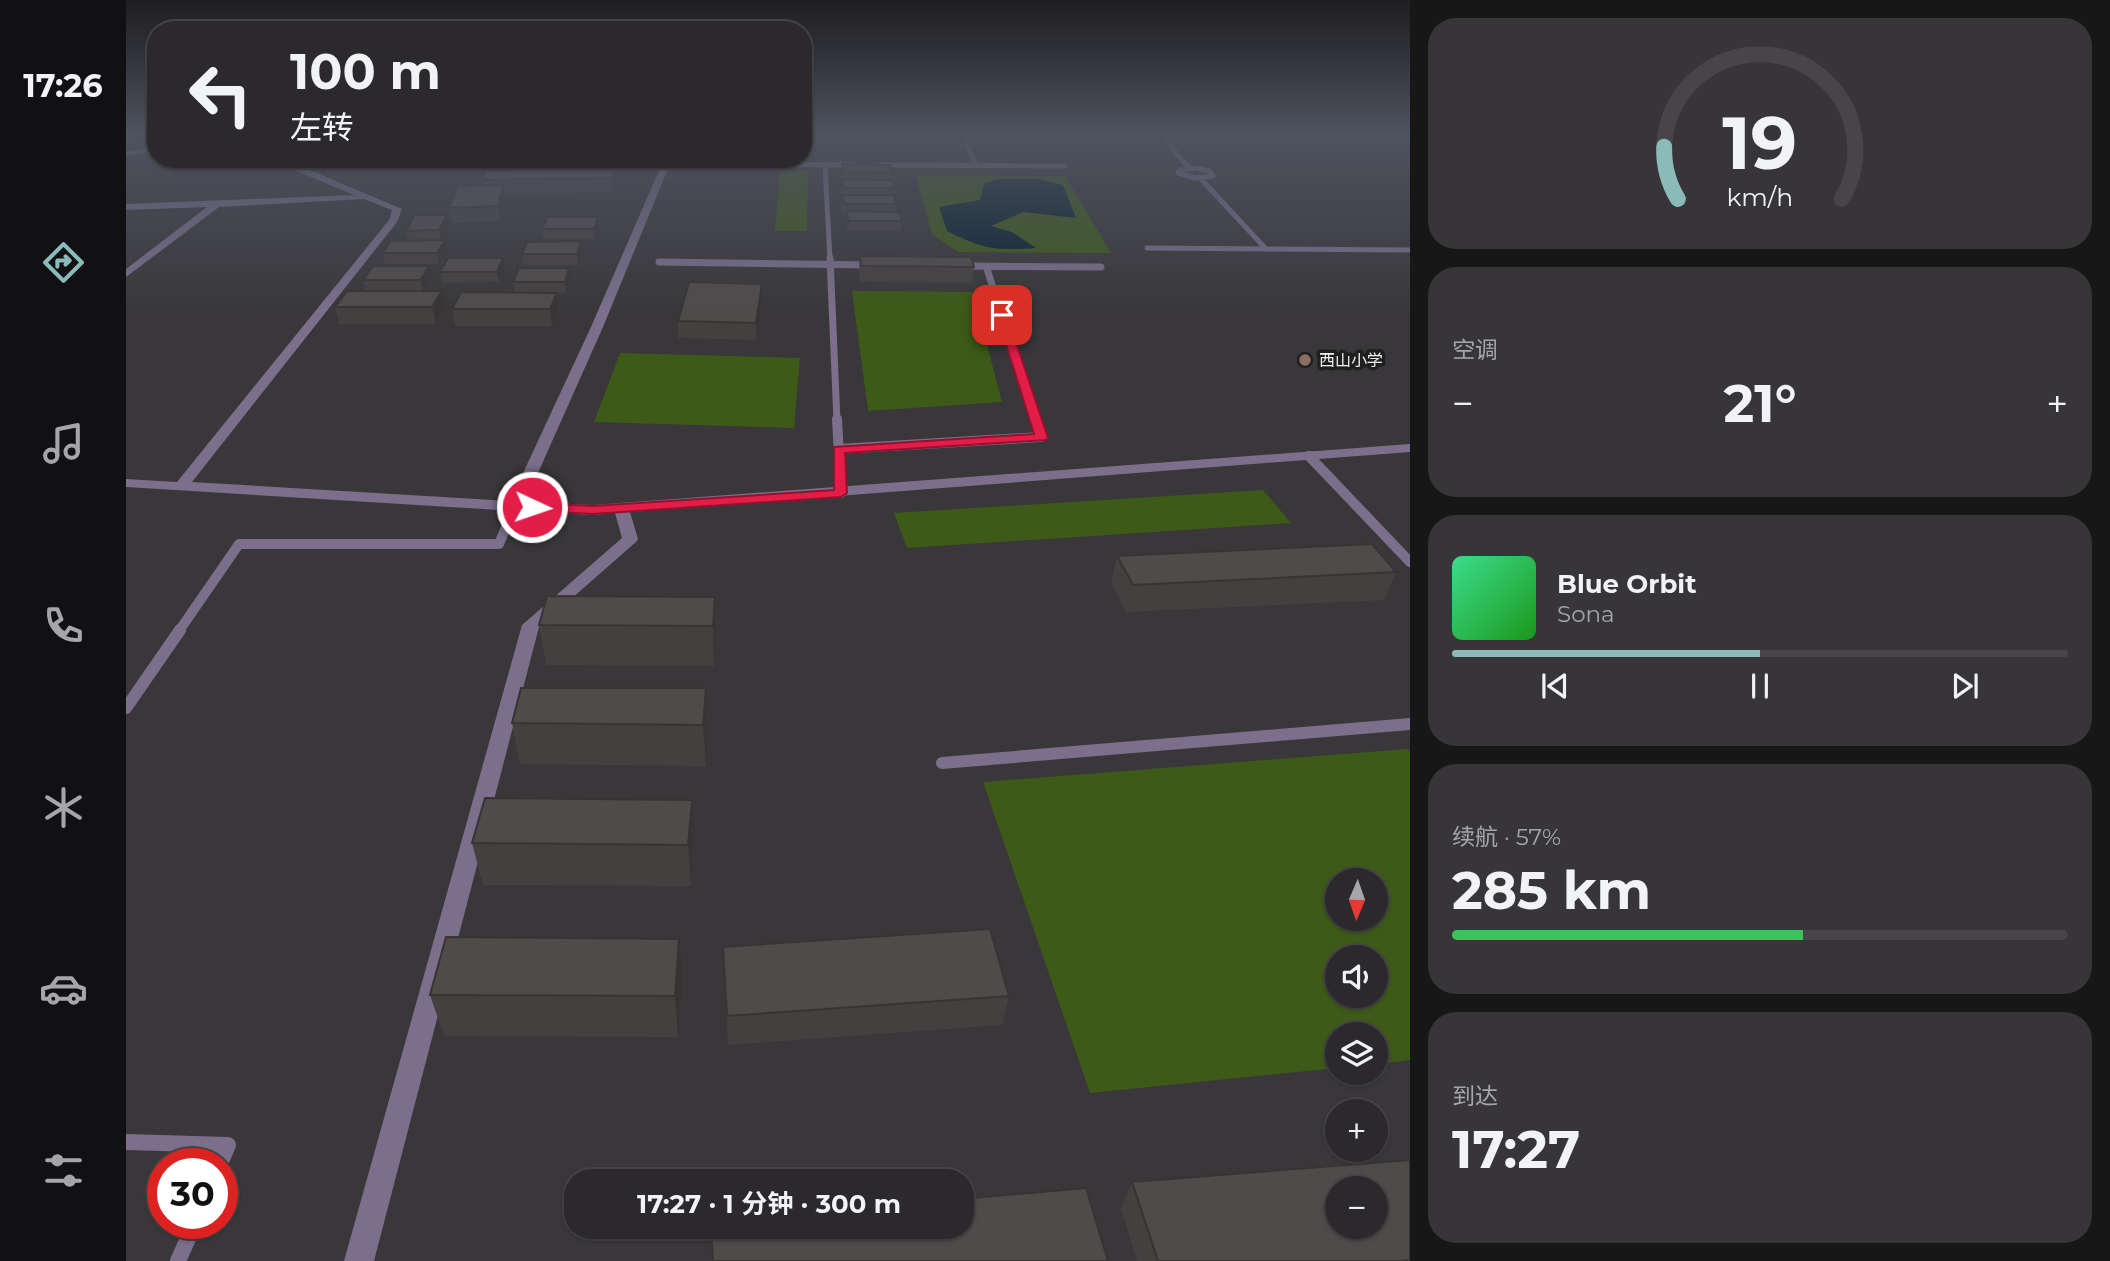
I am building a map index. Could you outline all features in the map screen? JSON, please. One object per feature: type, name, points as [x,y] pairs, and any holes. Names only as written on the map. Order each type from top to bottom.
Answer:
[{"type":"street","points":[[183,484],[394,220],[397,209],[359,194]]},
{"type":"street","points":[[515,506],[597,327],[653,194]]},
{"type":"street","points":[[126,207],[215,206],[239,201],[367,197]]},
{"type":"street","points":[[126,274],[215,206]]},
{"type":"street","points":[[127,484],[183,484],[593,510],[1410,448]]},
{"type":"street","points":[[359,1261],[531,625],[630,540],[621,508]]},
{"type":"lane","points":[[826,194],[841,493]]},
{"type":"lane","points":[[1216,194],[1266,249]]},
{"type":"lane","points":[[1147,248],[1410,250]]},
{"type":"lane","points":[[659,262],[882,265]]},
{"type":"lane","points":[[947,265],[1101,267]]},
{"type":"lane","points":[[839,449],[1041,438],[986,266]]},
{"type":"lane","points":[[1309,456],[1410,562]]},
{"type":"lane","points":[[126,708],[239,544],[499,544],[515,506]]},
{"type":"lane","points":[[942,763],[1410,724]]},
{"type":"lane","points":[[126,1142],[228,1145],[227,1148]]},
{"type":"lane","points":[[178,1261],[187,1239]]},
{"type":"green space","points":[[778,194],[808,194],[807,231],[775,231]]},
{"type":"green space","points":[[921,194],[1076,194],[1111,253],[958,252],[932,234]]},
{"type":"green space","points":[[852,291],[973,292],[1002,402],[868,411]]},
{"type":"green space","points":[[620,353],[800,358],[794,428],[594,422]]},
{"type":"green space","points":[[1263,490],[1291,523],[907,548],[894,513]]},
{"type":"green space","points":[[1407,749],[1410,752],[1410,1060],[1388,1063],[1388,1022],[1325,1022],[1325,1069],[1090,1093],[983,782]]},
{"type":"water","points":[[982,194],[1066,194],[1076,218],[1023,212],[991,226],[1012,232],[1036,248],[990,247],[970,242],[947,231],[939,207],[980,200]]},
{"type":"building","points":[[454,194],[501,194],[498,206],[449,208]]},
{"type":"building","points":[[843,195],[894,195],[896,204],[844,204]]},
{"type":"building","points":[[847,211],[900,212],[902,221],[848,221]]},
{"type":"building","points":[[414,215],[447,215],[439,230],[406,231]]},
{"type":"building","points":[[547,217],[598,217],[594,229],[542,229]]},
{"type":"building","points":[[445,240],[437,253],[382,253],[391,241]]},
{"type":"building","points":[[581,241],[577,254],[522,254],[527,242]]},
{"type":"building","points":[[860,256],[971,257],[974,267],[861,266]]},
{"type":"building","points":[[448,258],[503,258],[497,272],[440,272]]},
{"type":"building","points":[[373,266],[429,266],[421,280],[363,280]]},
{"type":"building","points":[[519,268],[569,268],[565,282],[513,282]]},
{"type":"building","points":[[689,282],[762,284],[756,323],[678,321]]},
{"type":"building","points":[[347,291],[442,291],[432,307],[335,307]]},
{"type":"building","points":[[461,292],[557,293],[550,309],[452,309]]},
{"type":"building","points":[[1372,544],[1396,572],[1133,585],[1117,556]]},
{"type":"building","points":[[547,596],[715,597],[713,626],[539,625]]},
{"type":"building","points":[[521,688],[706,688],[703,725],[512,723]]},
{"type":"building","points":[[485,798],[692,800],[688,845],[472,843]]},
{"type":"building","points":[[990,929],[1009,996],[727,1016],[723,947]]},
{"type":"building","points":[[446,937],[679,939],[675,996],[430,995]]},
{"type":"building","points":[[1410,1160],[1410,1260],[1158,1261],[1132,1182]]},
{"type":"building","points":[[1086,1188],[1108,1261],[713,1261],[712,1239],[974,1239],[974,1198]]},
{"type":"place","name":"西山小学","points":[[1305,360]]},
{"type":"route","points":[[532,507],[593,510],[841,493],[839,449],[1041,438],[1002,315]]}]
